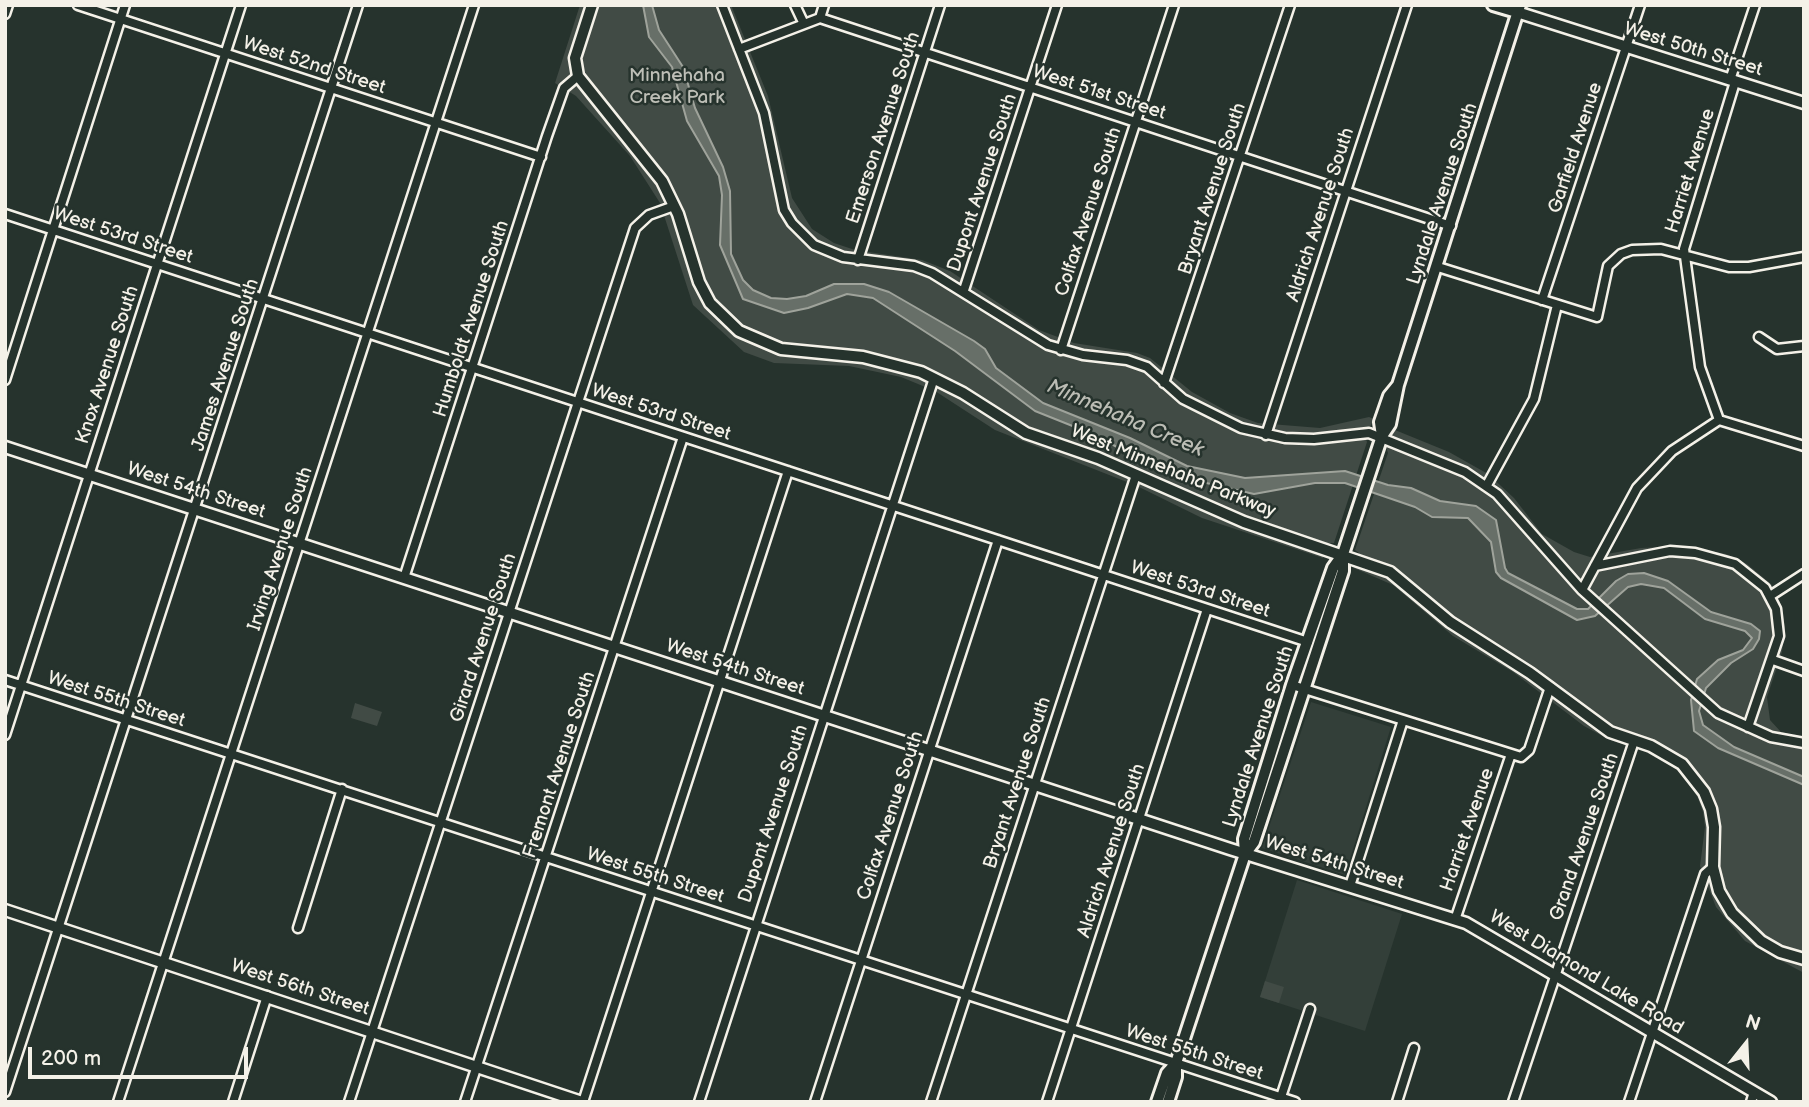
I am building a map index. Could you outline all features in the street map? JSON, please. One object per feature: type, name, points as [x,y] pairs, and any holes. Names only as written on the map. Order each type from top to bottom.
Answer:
[{"type":"main road","name":"West 50th Street","points":[[1493,5],[1522,8]]},
{"type":"main road","name":"Lyndale Avenue South","points":[[1245,854],[1244,839],[1292,685],[1333,568],[1343,554],[1382,436],[1380,422],[1390,394],[1398,385],[1522,8]]},
{"type":"main road","name":"Lyndale Avenue South","points":[[1157,1102],[1167,1073],[1175,1063],[1245,854],[1254,842],[1343,571],[1343,554]]},
{"type":"main road","name":"Lyndale Avenue South","points":[[1168,1102],[1176,1077],[1175,1063]]},
{"type":"street","points":[[5,15],[8,5]]},
{"type":"street","name":"West 52nd Street","points":[[78,5],[541,157]]},
{"type":"street","points":[[5,380],[125,5]]},
{"type":"street","name":"Knox Avenue South","points":[[5,735],[241,5]]},
{"type":"street","name":"James Avenue South","points":[[5,1092],[358,5]]},
{"type":"street","name":"Irving Avenue South","points":[[118,1102],[474,5]]},
{"type":"street","points":[[578,76],[575,58],[592,5]]},
{"type":"street","points":[[722,5],[764,113],[784,210],[797,229],[814,244],[827,252],[858,260],[914,266],[964,290],[1013,326],[1060,350],[1133,362],[1147,367],[1172,390],[1221,420],[1266,435],[1314,439],[1364,432],[1382,436],[1448,464],[1487,485],[1582,590],[1705,703],[1718,713],[1748,727],[1789,742],[1804,743]]},
{"type":"street","points":[[795,5],[803,22]]},
{"type":"street","points":[[739,49],[803,22],[820,18],[824,5]]},
{"type":"street","name":"Emerson Avenue South","points":[[858,260],[940,5]]},
{"type":"street","name":"Dupont Avenue South","points":[[964,290],[1058,5]]},
{"type":"street","name":"Colfax Avenue South","points":[[1060,350],[1174,5]]},
{"type":"street","name":"Bryant Avenue South","points":[[1164,383],[1290,5]]},
{"type":"street","name":"Aldrich Avenue South","points":[[1266,435],[1407,5]]},
{"type":"street","name":"Garfield Avenue","points":[[1542,300],[1640,5]]},
{"type":"street","name":"Harriet Avenue","points":[[1719,420],[1700,367],[1684,245],[1755,5]]},
{"type":"street","name":"West 50th Street","points":[[1522,8],[1626,47],[1804,103]]},
{"type":"street","name":"West 51st Street","points":[[820,18],[1451,226]]},
{"type":"street","name":"Humboldt Avenue South","points":[[404,578],[564,88],[578,76]]},
{"type":"street","name":"West Minnehaha Parkway","points":[[578,76],[646,158],[674,206],[703,292],[721,315],[739,331],[781,349],[884,360],[934,378],[1018,430],[1136,475],[1244,522],[1343,554],[1399,578],[1450,622],[1550,687],[1610,732],[1667,753],[1682,764],[1699,785],[1711,809],[1714,827],[1713,867],[1719,891],[1732,913],[1747,930],[1780,952],[1804,959]]},
{"type":"street","name":"Girard Avenue South","points":[[349,1102],[635,228],[649,215],[674,206]]},
{"type":"street","name":"West 53rd Street","points":[[5,214],[1308,642]]},
{"type":"street","points":[[1437,267],[1597,317],[1604,275],[1613,260],[1621,254],[1645,248],[1661,249],[1709,264],[1749,267],[1804,257]]},
{"type":"street","points":[[1487,485],[1534,399],[1557,305]]},
{"type":"street","points":[[1759,337],[1777,349],[1804,346]]},
{"type":"street","name":"Dupont Avenue South","points":[[699,1102],[754,925],[934,378]]},
{"type":"street","points":[[1582,590],[1637,488],[1672,450],[1719,420],[1804,446]]},
{"type":"street","name":"Fremont Avenue South","points":[[465,1102],[683,437]]},
{"type":"street","name":"West 54th Street","points":[[5,447],[1245,854],[1455,919]]},
{"type":"street","points":[[583,1102],[788,471]]},
{"type":"street","name":"Bryant Avenue South","points":[[931,1102],[1136,475]]},
{"type":"street","name":"Colfax Avenue South","points":[[815,1102],[998,540]]},
{"type":"street","points":[[1595,566],[1670,551],[1718,557],[1746,570],[1770,596],[1779,622],[1773,660],[1748,727]]},
{"type":"street","points":[[1770,596],[1804,574]]},
{"type":"street","name":"Aldrich Avenue South","points":[[1047,1102],[1207,609]]},
{"type":"street","points":[[1773,660],[1804,671]]},
{"type":"street","name":"West 55th Street","points":[[5,680],[863,960],[1280,1100],[1296,1102]]},
{"type":"street","points":[[1292,685],[1511,754]]},
{"type":"street","name":"Harriet Avenue","points":[[1455,919],[1511,754],[1521,757],[1528,752],[1550,687]]},
{"type":"street","points":[[1350,887],[1403,720]]},
{"type":"street","name":"Grand Avenue South","points":[[1513,1102],[1634,741]]},
{"type":"street","points":[[298,928],[342,789]]},
{"type":"street","points":[[1629,1102],[1705,874],[1713,867]]},
{"type":"street","name":"West 56th Street","points":[[5,910],[583,1102]]},
{"type":"street","name":"West Diamond Lake Road","points":[[1455,919],[1484,931],[1652,1031],[1752,1097],[1772,1102]]},
{"type":"street","points":[[233,1102],[267,996]]},
{"type":"street","points":[[1280,1100],[1310,1009]]},
{"type":"street","points":[[1397,1102],[1414,1048]]},
{"type":"shaded area","name":"Minnehaha Creek","points":[[643,5],[652,5],[659,30],[683,67],[695,108],[723,167],[730,191],[731,254],[743,280],[753,290],[771,298],[787,299],[806,296],[834,284],[864,284],[889,292],[974,341],[985,349],[996,368],[1043,403],[1130,438],[1187,466],[1245,478],[1345,471],[1388,485],[1411,488],[1440,501],[1476,506],[1496,520],[1508,573],[1577,609],[1588,609],[1616,581],[1628,574],[1644,573],[1668,581],[1711,612],[1751,624],[1760,631],[1753,649],[1731,663],[1706,688],[1699,711],[1703,725],[1734,747],[1804,777],[1804,785],[1718,748],[1694,731],[1691,700],[1697,679],[1718,660],[1743,650],[1752,638],[1745,631],[1705,619],[1664,588],[1641,584],[1628,587],[1595,616],[1577,620],[1501,578],[1496,572],[1491,542],[1468,518],[1432,517],[1415,507],[1345,483],[1315,483],[1254,494],[1202,482],[1137,458],[1095,435],[1035,411],[955,351],[873,298],[847,294],[808,308],[784,313],[743,299],[720,245],[722,195],[719,176],[687,121],[672,67],[649,37]]},
{"type":"shaded area","points":[[1311,702],[1391,727],[1345,875],[1262,848]]},
{"type":"shaded area","points":[[1297,880],[1402,914],[1365,1031],[1260,997]]},
{"type":"green space","name":"Minnehaha Creek Park","points":[[580,5],[731,5],[768,96],[792,198],[812,229],[834,243],[855,250],[922,260],[950,271],[1039,330],[1074,343],[1137,353],[1150,358],[1192,392],[1230,413],[1258,423],[1320,428],[1369,417],[1374,419],[1365,437],[1367,442],[1334,543],[1328,543],[1323,558],[1202,518],[1137,486],[995,430],[935,391],[901,377],[849,366],[774,363],[744,352],[693,305],[660,203],[630,156],[576,96],[555,83]]},
{"type":"green space","points":[[1395,430],[1449,452],[1488,474],[1514,498],[1542,534],[1574,552],[1590,557],[1641,548],[1683,546],[1726,554],[1747,564],[1771,584],[1780,602],[1785,627],[1782,652],[1767,697],[1770,720],[1781,732],[1804,738],[1804,973],[1745,941],[1716,907],[1700,866],[1705,827],[1703,812],[1698,798],[1682,773],[1650,753],[1608,739],[1584,726],[1513,672],[1453,636],[1393,585],[1354,568],[1359,553],[1355,550],[1388,453],[1386,447]]},
{"type":"green space","points":[[355,703],[382,712],[377,726],[351,718]]},
{"type":"green space","points":[[1265,981],[1284,987],[1279,1003],[1260,997]]}]
